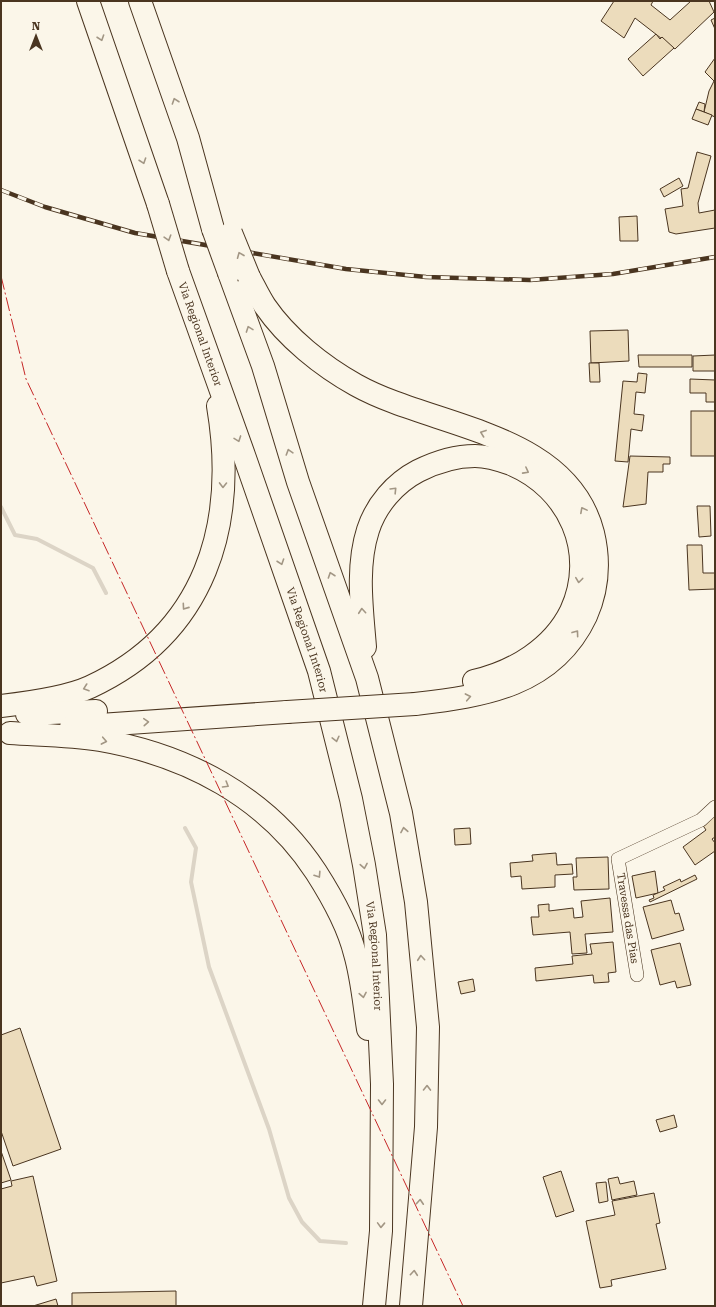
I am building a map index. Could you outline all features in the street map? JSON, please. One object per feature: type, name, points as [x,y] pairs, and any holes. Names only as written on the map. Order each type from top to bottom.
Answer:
[{"type":"highway","name":"Via Regional Interior","points":[[88,1],[158,204],[178,271],[319,671],[351,799],[374,928],[378,979],[383,1186],[381,1231],[374,1306]]},
{"type":"highway","points":[[140,1],[188,138],[239,275],[263,366],[298,482],[367,678],[401,813],[416,902],[428,1027],[426,1127],[411,1306]]},
{"type":"highway","points":[[4,727],[88,711],[285,705],[413,697],[454,700],[489,693],[520,682],[546,666],[564,650],[580,628],[590,606],[597,582],[595,544],[590,524],[583,508],[567,484],[551,469],[532,456],[485,434],[387,400],[356,386],[308,352],[287,332],[239,275]]},
{"type":"highway","points":[[1,706],[51,698],[88,688],[112,675],[135,660],[154,644],[170,627],[193,596],[213,551],[219,528],[222,504],[223,480],[219,412],[210,363]]},
{"type":"highway","points":[[367,678],[361,600],[362,561],[368,530],[378,509],[392,490],[409,476],[432,464],[456,457],[477,456],[503,461],[526,470],[542,482],[557,497],[575,528],[579,546],[580,582],[575,602],[566,620],[554,637],[536,653],[514,667],[485,678],[452,685],[413,697]]},
{"type":"highway","points":[[4,727],[100,740],[160,754],[210,776],[248,799],[265,813],[297,846],[310,863],[331,896],[340,915],[355,954],[369,1041],[381,1063]]},
{"type":"street","name":"Travessa das Pias","points":[[637,975],[618,859],[701,820],[715,807]]},
{"type":"building","points":[[614,1],[653,1],[651,5],[670,20],[691,1],[709,1],[714,12],[675,49],[635,18],[624,38],[601,21]]},
{"type":"building","points":[[715,18],[715,29],[711,20]]},
{"type":"building","points":[[656,34],[660,39],[662,37],[674,48],[643,76],[628,59]]},
{"type":"building","points":[[715,58],[715,79],[714,81],[705,72]]},
{"type":"building","points":[[715,79],[715,117],[704,112],[709,91]]},
{"type":"building","points":[[699,102],[705,104],[704,112],[696,109]]},
{"type":"building","points":[[696,109],[712,115],[708,125],[692,119]]},
{"type":"building","points":[[697,152],[711,156],[698,203],[699,213],[715,210],[715,228],[676,234],[669,232],[665,209],[683,206],[681,189],[688,188]]},
{"type":"building","points":[[679,178],[683,186],[664,197],[660,189]]},
{"type":"building","points":[[637,216],[638,241],[620,241],[619,217]]},
{"type":"building","points":[[628,330],[629,361],[591,363],[590,331]]},
{"type":"building","points":[[638,355],[692,355],[692,367],[639,367]]},
{"type":"building","points":[[715,355],[715,371],[693,371],[693,356]]},
{"type":"building","points":[[589,363],[599,363],[600,382],[590,382]]},
{"type":"building","points":[[638,373],[647,374],[645,393],[636,392],[634,414],[644,415],[642,431],[631,429],[628,462],[615,461],[623,381],[637,382]]},
{"type":"building","points":[[690,379],[715,380],[715,402],[706,402],[706,393],[690,393]]},
{"type":"building","points":[[691,411],[715,411],[715,456],[691,456]]},
{"type":"building","points":[[630,456],[670,457],[670,464],[663,464],[663,472],[648,472],[646,504],[623,507]]},
{"type":"building","points":[[697,506],[710,506],[711,536],[699,537]]},
{"type":"building","points":[[687,545],[702,545],[703,573],[715,573],[715,589],[689,590]]},
{"type":"building","points":[[715,815],[715,837],[712,839],[715,843],[715,851],[695,865],[683,847],[706,830],[702,824]]},
{"type":"building","points":[[470,828],[471,844],[455,845],[454,829]]},
{"type":"building","points":[[556,853],[557,865],[572,864],[573,874],[555,875],[555,887],[522,889],[521,876],[511,877],[510,863],[533,861],[532,855]]},
{"type":"building","points":[[608,857],[609,889],[574,890],[573,877],[577,877],[576,858]]},
{"type":"building","points":[[655,871],[658,893],[636,898],[632,876]]},
{"type":"building","points":[[695,875],[697,879],[650,902],[649,900],[654,898],[653,895],[665,890],[663,887],[680,879],[681,882]]},
{"type":"building","points":[[610,898],[613,932],[585,934],[587,953],[572,954],[570,932],[533,935],[531,917],[539,917],[538,905],[549,904],[549,911],[573,908],[574,918],[583,917],[581,901]]},
{"type":"building","points":[[671,900],[675,914],[679,913],[684,930],[652,939],[643,907]]},
{"type":"building","points":[[613,942],[616,972],[608,973],[609,982],[594,983],[593,975],[536,981],[535,968],[573,964],[572,956],[592,954],[590,944]]},
{"type":"building","points":[[680,943],[691,985],[677,988],[675,981],[660,985],[651,950]]},
{"type":"building","points":[[473,979],[475,991],[461,994],[458,982]]},
{"type":"building","points":[[20,1028],[61,1149],[13,1166],[1,1131],[1,1035]]},
{"type":"building","points":[[674,1115],[677,1127],[660,1132],[656,1120]]},
{"type":"building","points":[[1,1151],[11,1180],[1,1183]]},
{"type":"building","points":[[561,1171],[574,1211],[556,1217],[543,1177]]},
{"type":"building","points":[[33,1176],[57,1281],[37,1286],[34,1276],[1,1283],[1,1189],[12,1186],[11,1181]]},
{"type":"building","points":[[618,1177],[620,1184],[634,1181],[637,1195],[612,1200],[608,1179]]},
{"type":"building","points":[[606,1182],[608,1201],[599,1203],[596,1183]]},
{"type":"building","points":[[654,1193],[660,1223],[656,1224],[666,1269],[611,1280],[612,1286],[600,1288],[586,1221],[615,1215],[612,1201]]},
{"type":"building","points":[[176,1291],[176,1306],[72,1306],[72,1293]]},
{"type":"building","points":[[56,1299],[58,1306],[33,1306]]},
{"type":"waterway","points":[[1,507],[15,535],[37,539],[93,568],[106,593]]},
{"type":"waterway","points":[[185,828],[196,848],[191,882],[209,967],[269,1129],[289,1198],[302,1222],[320,1241],[346,1243]]},
{"type":"railway","points":[[1,190],[45,207],[135,233],[346,269],[426,277],[530,280],[613,274],[715,257]]},
{"type":"power","points":[[1,276],[26,379],[463,1306]]}]
